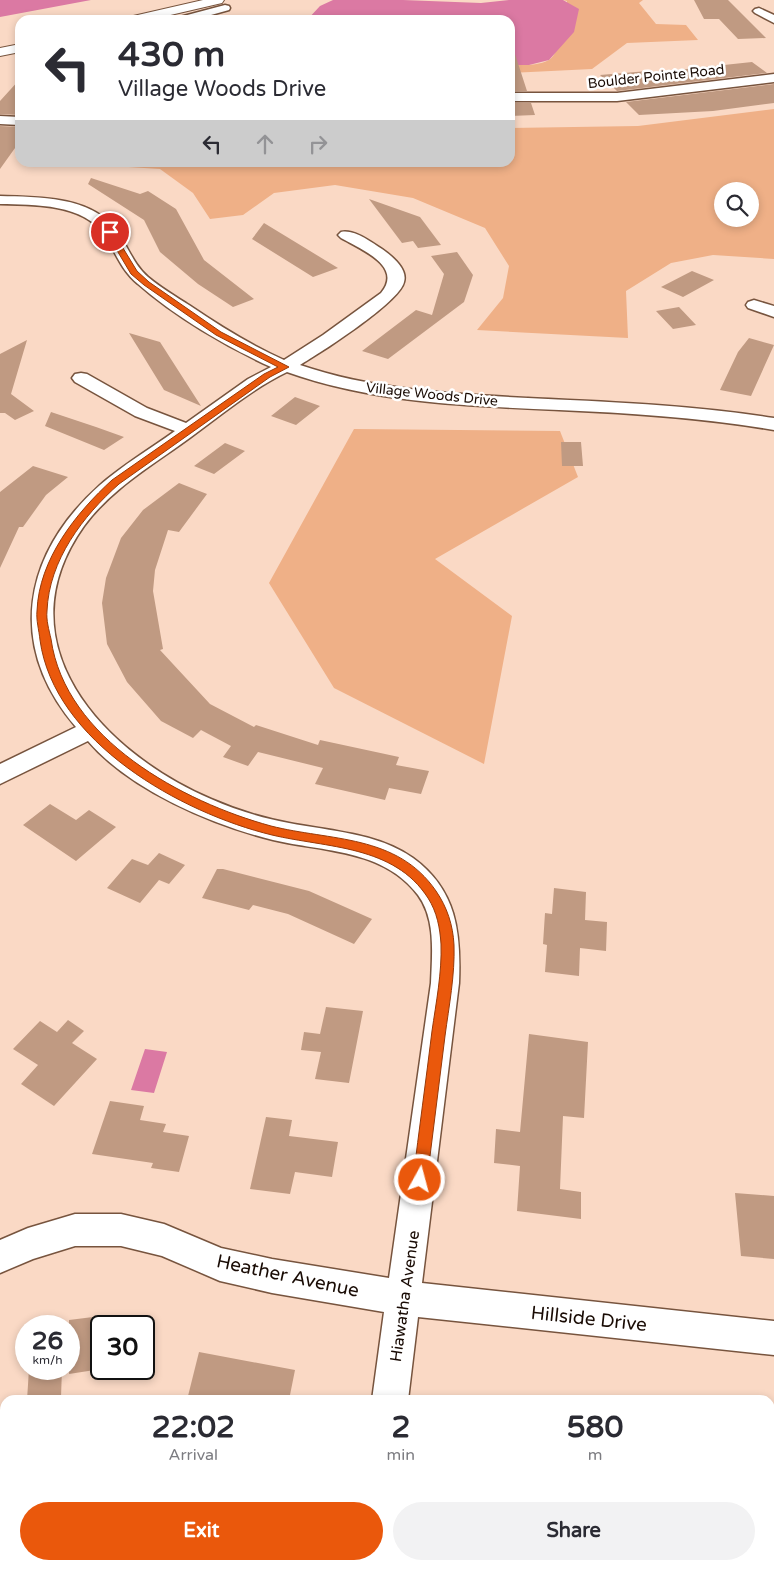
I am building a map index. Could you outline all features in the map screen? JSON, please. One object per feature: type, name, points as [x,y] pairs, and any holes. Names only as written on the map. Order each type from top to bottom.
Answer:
[{"type":"main road","points":[[160,15],[221,4]]},
{"type":"main road","points":[[0,52],[15,49]]},
{"type":"street","points":[[193,15],[221,4]]},
{"type":"street","points":[[759,11],[774,20]]},
{"type":"street","name":"Boulder Pointe Road","points":[[515,97],[617,97],[774,78]]},
{"type":"street","points":[[0,120],[15,120]]},
{"type":"street","name":"Village Woods Drive","points":[[0,200],[46,202],[68,207],[101,222],[110,232],[134,272],[146,284],[218,333],[285,367],[354,386],[403,394],[453,399],[675,411],[774,424]]},
{"type":"street","name":"Hiawatha Avenue","points":[[346,235],[389,261],[396,270],[397,279],[394,288],[387,296],[285,367],[267,375],[188,430],[116,482],[98,498],[77,522],[60,548],[48,576],[42,611],[47,648],[59,684],[83,720],[116,754],[159,785],[202,806],[271,830],[370,849],[395,859],[418,876],[444,918],[447,945],[445,983],[391,1395]]},
{"type":"street","points":[[754,305],[774,312]]},
{"type":"street","points":[[81,378],[141,412],[188,430]]},
{"type":"street","points":[[0,775],[92,729]]},
{"type":"street","name":"Heather Avenue","points":[[0,1257],[28,1244],[75,1230],[121,1230],[164,1240],[220,1264],[272,1276],[405,1298]]},
{"type":"street","name":"Hillside Drive","points":[[405,1298],[774,1338]]},
{"type":"shaded area","points":[[0,0],[91,0],[0,17]]},
{"type":"shaded area","points":[[333,0],[481,3],[509,0],[563,0],[579,9],[574,32],[549,60],[529,65],[515,65],[515,15],[312,15],[320,6]]},
{"type":"shaded area","points":[[563,0],[643,0],[639,3],[656,24],[686,25],[698,40],[627,43],[592,69],[515,73],[515,65],[540,63],[549,60],[553,56],[557,50],[564,24],[567,1]]},
{"type":"shaded area","points":[[774,109],[774,259],[713,255],[671,263],[626,291],[628,338],[477,330],[503,298],[509,266],[485,228],[413,198],[335,185],[274,193],[243,215],[210,219],[193,193],[160,169],[128,167],[265,167],[515,167],[515,128],[638,126]]},
{"type":"shaded area","points":[[354,429],[560,431],[578,477],[435,559],[512,616],[484,764],[334,688],[269,583]]},
{"type":"shaded area","points":[[145,1049],[167,1052],[154,1093],[131,1090]]},
{"type":"building","points":[[694,0],[728,0],[766,38],[738,39],[719,19],[704,19]]},
{"type":"building","points":[[515,54],[527,91],[515,91]]},
{"type":"building","points":[[752,62],[767,73],[617,91],[600,75],[648,71],[652,75],[676,73],[677,70]]},
{"type":"building","points":[[15,84],[15,115],[0,114],[0,101]]},
{"type":"building","points":[[774,84],[774,103],[713,111],[639,115],[626,102]]},
{"type":"building","points":[[515,103],[531,103],[535,115],[515,116]]},
{"type":"building","points":[[0,126],[15,127],[15,148],[0,169]]},
{"type":"building","points":[[91,178],[140,194],[148,191],[176,209],[204,260],[254,299],[233,307],[198,284],[160,252],[144,220],[88,184]]},
{"type":"building","points":[[369,199],[420,217],[441,245],[418,248],[413,241],[402,243]]},
{"type":"building","points":[[264,223],[338,268],[313,277],[252,239]]},
{"type":"building","points":[[457,252],[473,275],[464,302],[388,359],[362,351],[416,310],[432,315],[444,274],[431,256]]},
{"type":"building","points":[[692,271],[714,280],[683,297],[661,287]]},
{"type":"building","points":[[679,307],[696,325],[673,329],[656,311]]},
{"type":"building","points":[[129,333],[160,342],[201,406],[164,390]]},
{"type":"building","points":[[749,338],[774,345],[751,396],[720,390],[738,352]]},
{"type":"building","points":[[27,340],[11,394],[34,411],[15,420],[5,413],[0,413],[0,354]]},
{"type":"building","points":[[295,397],[320,406],[296,425],[271,416]]},
{"type":"building","points":[[51,412],[124,437],[104,450],[45,426]]},
{"type":"building","points":[[561,442],[581,442],[583,466],[562,466]]},
{"type":"building","points":[[225,443],[245,451],[214,474],[194,466]]},
{"type":"building","points":[[33,466],[68,477],[46,495],[23,527],[19,527],[0,568],[0,492]]},
{"type":"building","points":[[179,483],[207,494],[179,532],[168,530],[155,570],[153,591],[163,649],[160,650],[210,704],[254,727],[256,725],[318,745],[320,740],[399,757],[396,765],[429,771],[421,794],[389,788],[385,800],[315,784],[323,768],[258,752],[248,766],[223,757],[231,746],[201,730],[193,738],[161,721],[127,682],[107,644],[102,603],[106,578],[121,538],[143,510]]},
{"type":"building","points":[[50,804],[76,820],[89,810],[116,827],[76,861],[23,825]]},
{"type":"building","points":[[159,853],[185,865],[169,884],[159,880],[140,903],[107,888],[132,859],[148,865]]},
{"type":"building","points":[[217,869],[309,891],[372,919],[354,944],[288,914],[253,905],[249,910],[202,898]]},
{"type":"building","points":[[554,888],[586,892],[585,920],[607,922],[606,951],[580,948],[579,976],[545,972],[547,945],[543,944],[545,913],[552,914]]},
{"type":"building","points":[[326,1007],[363,1011],[349,1083],[315,1079],[321,1052],[301,1050],[304,1032],[320,1034]]},
{"type":"building","points":[[68,1020],[84,1031],[72,1043],[97,1059],[54,1106],[21,1084],[38,1065],[13,1049],[40,1021],[57,1032]]},
{"type":"building","points":[[529,1034],[588,1042],[584,1118],[563,1116],[560,1189],[581,1192],[581,1219],[517,1211],[520,1166],[494,1163],[496,1129],[520,1132]]},
{"type":"building","points":[[110,1101],[144,1106],[140,1120],[166,1124],[163,1132],[189,1136],[179,1172],[151,1168],[153,1163],[92,1154]]},
{"type":"building","points":[[266,1117],[292,1120],[289,1136],[338,1142],[332,1177],[295,1172],[290,1194],[250,1189]]},
{"type":"building","points":[[735,1193],[774,1196],[774,1259],[741,1256]]},
{"type":"building","points":[[90,1317],[90,1371],[80,1372],[80,1319]]},
{"type":"building","points":[[199,1352],[295,1370],[290,1395],[188,1395]]},
{"type":"building","points":[[28,1380],[62,1380],[61,1395],[27,1395]]},
{"type":"route","points":[[110,232],[134,272],[146,284],[218,333],[248,350],[285,367],[267,375],[116,482],[98,498],[77,522],[60,548],[48,576],[42,611],[47,648],[59,684],[83,720],[116,754],[159,785],[210,810],[271,830],[370,849],[395,859],[418,876],[444,918],[447,945],[445,983],[420,1180]]}]
